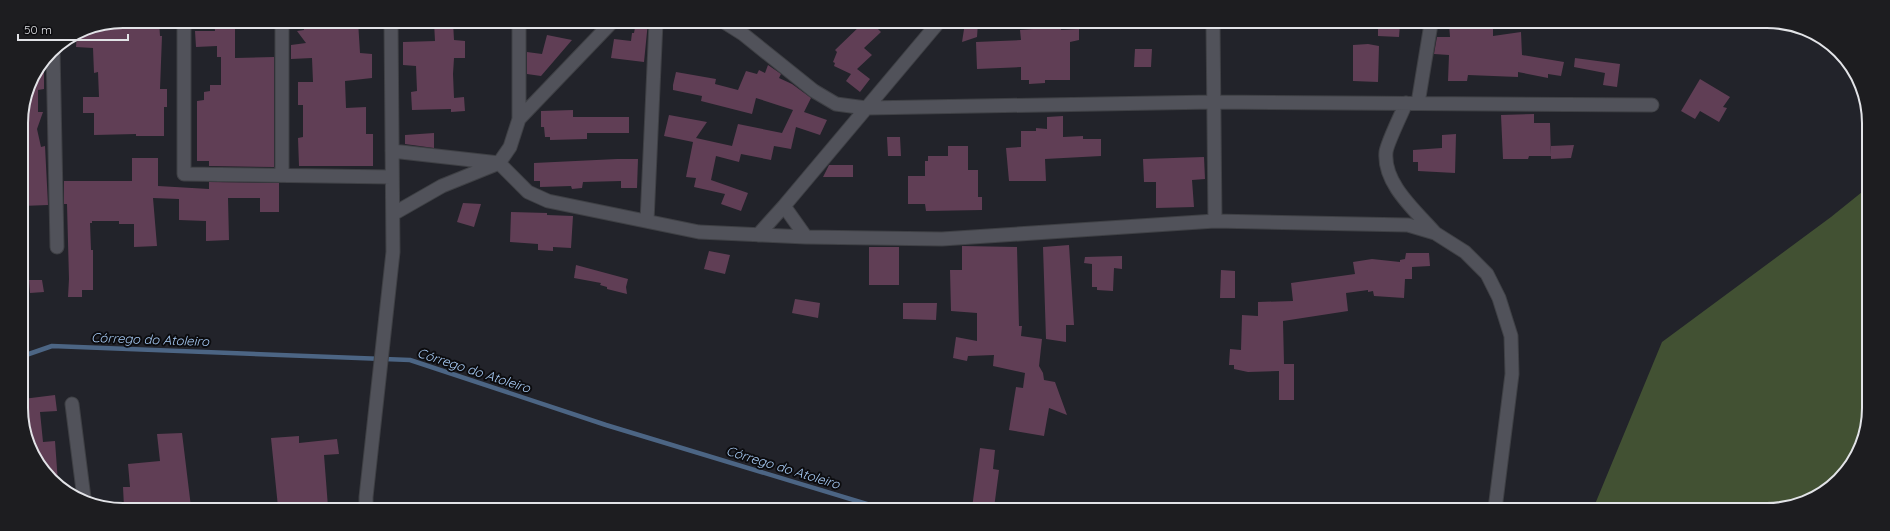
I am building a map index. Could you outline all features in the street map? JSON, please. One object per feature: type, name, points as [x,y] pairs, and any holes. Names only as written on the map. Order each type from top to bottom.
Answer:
[{"type":"street","points":[[184,28],[184,174],[392,177]]},
{"type":"street","points":[[282,28],[282,175]]},
{"type":"street","points":[[366,503],[393,252],[391,28]]},
{"type":"street","points":[[393,214],[442,186],[499,163],[510,147],[519,119],[519,28]]},
{"type":"street","points":[[519,119],[606,28]]},
{"type":"street","points":[[647,221],[656,28]]},
{"type":"street","points":[[734,28],[814,91],[836,104],[866,108],[1213,102],[1652,106]]},
{"type":"street","points":[[758,235],[934,28]]},
{"type":"street","points":[[1213,28],[1215,221]]},
{"type":"street","points":[[1430,28],[1412,103],[1386,152],[1389,173],[1400,193],[1435,233]]},
{"type":"street","points":[[53,59],[57,247]]},
{"type":"street","points":[[392,151],[499,163],[528,192],[548,201],[699,232],[806,237],[942,240],[1215,221],[1408,225],[1435,233],[1465,252],[1487,274],[1499,298],[1511,336],[1512,374],[1496,503]]},
{"type":"street","points":[[784,206],[806,237]]},
{"type":"street","points":[[72,404],[84,494]]},
{"type":"green space","points":[[1862,192],[1862,414],[1855,444],[1849,456],[1838,471],[1820,487],[1803,496],[1773,503],[1595,503],[1662,342],[1831,217]]},
{"type":"building","points":[[117,28],[159,28],[160,36],[162,36],[160,89],[167,89],[167,107],[164,107],[164,136],[136,136],[136,134],[94,135],[94,113],[83,113],[83,97],[99,97],[98,72],[94,73],[93,48],[76,47],[77,40],[92,33],[104,30]]},
{"type":"building","points":[[215,28],[235,28],[235,58],[274,57],[274,167],[209,166],[209,161],[197,161],[197,101],[204,100],[204,92],[210,91],[210,85],[221,85],[221,57],[217,57],[217,46],[196,47],[195,31],[215,31]]},
{"type":"building","points":[[304,28],[358,28],[360,53],[372,54],[372,78],[345,81],[346,108],[366,107],[366,134],[373,134],[373,166],[299,166],[298,138],[303,137],[303,105],[298,105],[298,82],[313,82],[312,58],[291,59],[291,45],[306,43],[297,31],[304,30]]},
{"type":"building","points":[[434,28],[453,28],[454,40],[465,41],[465,58],[454,58],[453,74],[454,98],[464,97],[465,111],[451,112],[451,109],[412,110],[411,92],[417,91],[416,66],[403,65],[403,42],[435,41]]},
{"type":"building","points":[[635,28],[647,28],[644,62],[611,58],[614,39],[631,41],[632,33],[634,33]]},
{"type":"building","points":[[858,28],[877,28],[881,32],[864,48],[872,55],[857,69],[870,79],[860,92],[846,81],[851,74],[834,66],[835,63],[833,62],[837,52],[835,50]]},
{"type":"building","points":[[964,28],[978,28],[977,37],[962,42]]},
{"type":"building","points":[[1047,28],[1061,28],[1061,30],[1079,29],[1079,40],[1070,42],[1070,80],[1045,80],[1045,83],[1029,84],[1029,80],[1021,80],[1021,67],[977,69],[976,42],[1021,40],[1020,30]]},
{"type":"building","points":[[1378,28],[1400,28],[1399,37],[1378,36]]},
{"type":"building","points":[[1449,28],[1493,28],[1493,36],[1521,32],[1522,55],[1564,62],[1561,76],[1548,74],[1548,78],[1518,72],[1518,77],[1468,75],[1467,81],[1448,81],[1449,55],[1434,54],[1437,37],[1450,37]]},
{"type":"building","points":[[547,35],[572,40],[541,76],[527,74],[527,52],[542,54]]},
{"type":"building","points":[[1368,44],[1379,46],[1378,82],[1353,81],[1353,45]]},
{"type":"building","points":[[1135,49],[1152,49],[1151,67],[1134,67]]},
{"type":"building","points":[[1575,58],[1620,64],[1617,87],[1603,85],[1605,73],[1574,67]]},
{"type":"building","points":[[768,65],[781,74],[779,78],[792,84],[811,98],[804,112],[827,120],[820,135],[796,127],[791,149],[774,146],[771,160],[741,154],[739,162],[716,156],[711,180],[748,193],[741,211],[721,204],[725,194],[694,187],[696,178],[686,177],[693,142],[664,136],[669,115],[707,122],[696,138],[732,146],[738,124],[782,133],[793,110],[756,98],[752,114],[701,101],[702,96],[673,90],[673,85],[676,72],[716,79],[715,84],[738,90],[746,71],[757,74],[759,70],[765,73]]},
{"type":"building","points":[[44,70],[44,89],[38,90],[38,112],[43,112],[37,129],[41,147],[45,146],[48,205],[28,206],[28,117],[31,98]]},
{"type":"building","points":[[1700,79],[1730,97],[1723,107],[1727,108],[1719,122],[1700,111],[1695,119],[1681,111]]},
{"type":"building","points":[[573,110],[573,117],[629,117],[629,133],[587,133],[587,139],[550,140],[550,137],[545,137],[544,127],[541,127],[541,111]]},
{"type":"building","points":[[1534,114],[1534,123],[1550,123],[1551,156],[1529,156],[1528,159],[1503,159],[1501,115]]},
{"type":"building","points":[[1063,116],[1063,137],[1083,136],[1083,139],[1101,139],[1101,156],[1045,159],[1046,181],[1009,181],[1006,148],[1021,147],[1021,131],[1036,131],[1036,128],[1047,129],[1047,117]]},
{"type":"building","points":[[434,133],[434,148],[405,144],[405,135]]},
{"type":"building","points":[[1456,134],[1455,173],[1418,171],[1418,162],[1413,162],[1413,150],[1442,148],[1442,135]]},
{"type":"building","points":[[887,137],[900,137],[901,156],[888,156]]},
{"type":"building","points":[[1574,145],[1571,158],[1551,159],[1551,146]]},
{"type":"building","points":[[948,146],[968,146],[968,170],[978,170],[978,197],[982,197],[982,210],[926,211],[925,204],[908,204],[908,176],[925,176],[925,161],[928,161],[928,156],[948,156]]},
{"type":"building","points":[[1204,157],[1205,179],[1192,180],[1194,207],[1156,208],[1156,182],[1144,182],[1143,159]]},
{"type":"building","points":[[132,158],[158,158],[158,186],[209,189],[209,182],[279,183],[279,212],[260,212],[260,198],[228,198],[229,240],[206,241],[206,221],[179,220],[179,199],[153,198],[157,246],[134,247],[134,224],[119,224],[119,221],[92,221],[92,223],[90,223],[91,250],[93,250],[93,290],[82,290],[82,297],[68,297],[67,204],[64,204],[64,181],[132,181]]},
{"type":"building","points":[[638,159],[637,188],[621,188],[621,181],[583,182],[582,188],[572,189],[571,186],[540,187],[540,181],[534,181],[534,163]]},
{"type":"building","points":[[829,165],[853,165],[853,177],[823,177]]},
{"type":"building","points":[[463,203],[481,204],[474,227],[457,222]]},
{"type":"building","points":[[511,212],[547,213],[547,215],[573,216],[571,248],[553,247],[553,251],[538,250],[538,244],[510,242]]},
{"type":"building","points":[[1069,245],[1074,325],[1066,325],[1066,342],[1046,339],[1043,247]]},
{"type":"building","points":[[962,246],[1017,247],[1019,326],[1022,326],[1021,336],[1042,339],[1039,366],[1043,373],[1044,380],[1055,382],[1067,415],[1049,408],[1044,436],[1009,430],[1016,387],[1023,388],[1025,373],[993,366],[994,355],[968,356],[967,361],[953,358],[956,337],[977,341],[977,313],[951,311],[950,270],[962,270]]},
{"type":"building","points":[[869,247],[899,247],[899,285],[869,285]]},
{"type":"building","points":[[709,251],[730,255],[725,274],[704,269]]},
{"type":"building","points":[[1406,253],[1429,253],[1430,266],[1412,267],[1412,279],[1405,279],[1404,298],[1374,296],[1373,291],[1368,292],[1368,290],[1346,293],[1348,311],[1283,321],[1284,364],[1294,364],[1294,400],[1279,400],[1279,371],[1248,372],[1234,369],[1234,365],[1229,365],[1230,349],[1241,350],[1242,315],[1258,316],[1258,302],[1293,301],[1291,283],[1355,274],[1353,262],[1372,259],[1400,262],[1400,260],[1405,259]]},
{"type":"building","points":[[1122,256],[1122,269],[1114,268],[1113,291],[1097,290],[1097,287],[1092,287],[1092,264],[1084,263],[1085,257]]},
{"type":"building","points":[[576,265],[628,279],[626,287],[627,294],[607,289],[607,287],[600,285],[601,283],[574,278]]},
{"type":"building","points":[[1221,270],[1235,271],[1235,298],[1220,298]]},
{"type":"building","points":[[29,280],[42,280],[44,292],[30,293]]},
{"type":"building","points":[[795,299],[820,303],[818,318],[792,313]]},
{"type":"building","points":[[903,303],[937,303],[936,320],[903,319]]},
{"type":"building","points":[[55,395],[57,411],[40,412],[43,442],[55,441],[58,477],[41,456],[35,444],[31,433],[28,414],[28,398]]},
{"type":"building","points":[[182,433],[191,503],[124,503],[123,487],[130,487],[128,464],[160,461],[157,434]]},
{"type":"building","points":[[299,436],[299,443],[337,439],[339,454],[324,455],[328,503],[278,503],[271,438]]},
{"type":"building","points":[[980,448],[995,450],[993,469],[999,470],[995,503],[973,503]]},
{"type":"waterway","name":"Córrego do Atoleiro","points":[[28,354],[52,346],[410,360],[606,425],[863,503]]}]
